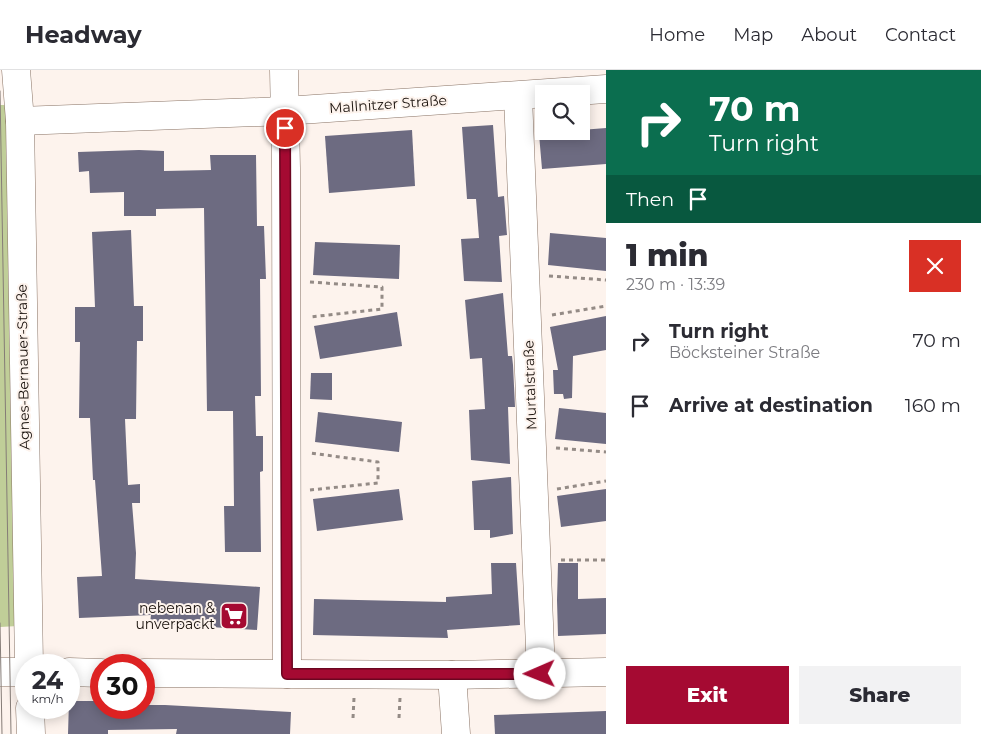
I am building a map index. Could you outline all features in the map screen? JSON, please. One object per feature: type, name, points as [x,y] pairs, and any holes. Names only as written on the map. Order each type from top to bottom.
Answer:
[{"type":"street","name":"Agnes-Bernauer-Straße","points":[[16,70],[20,121],[29,654]]},
{"type":"street","points":[[284,70],[287,674]]},
{"type":"street","name":"Mallnitzer Straße","points":[[20,121],[285,111],[606,89]]},
{"type":"street","name":"Murtalstraße","points":[[518,96],[531,383],[540,674]]},
{"type":"street","points":[[0,672],[15,672]]},
{"type":"street","points":[[155,673],[452,675],[606,672]]},
{"type":"street","points":[[452,675],[456,734]]},
{"type":"street","points":[[30,719],[31,734]]},
{"type":"path","points":[[540,275],[606,280]]},
{"type":"path","points":[[302,281],[382,287],[382,308],[302,318]]},
{"type":"path","points":[[552,315],[606,306]]},
{"type":"path","points":[[548,447],[606,452]]},
{"type":"path","points":[[303,491],[378,483],[378,462],[305,453]]},
{"type":"path","points":[[549,490],[606,481]]},
{"type":"path","points":[[560,560],[606,560]]},
{"type":"path","points":[[353,718],[354,695]]},
{"type":"path","points":[[399,718],[400,698]]},
{"type":"green space","points":[[0,105],[12,105],[18,626],[0,627]]},
{"type":"building","points":[[493,125],[498,197],[504,196],[507,235],[499,236],[502,282],[464,281],[461,239],[479,238],[476,199],[467,199],[462,127]]},
{"type":"building","points":[[606,128],[606,164],[542,169],[540,140],[590,140],[590,129]]},
{"type":"building","points":[[412,130],[415,186],[329,193],[325,136]]},
{"type":"building","points":[[164,151],[164,171],[211,170],[210,155],[256,155],[257,226],[264,226],[266,279],[260,279],[261,396],[255,396],[256,436],[263,436],[263,471],[260,472],[261,552],[225,552],[224,506],[234,506],[233,411],[207,411],[204,208],[156,209],[156,216],[124,216],[124,192],[90,193],[89,171],[79,172],[78,152]]},
{"type":"building","points":[[131,230],[134,306],[143,306],[143,341],[137,341],[136,419],[125,419],[128,485],[140,484],[140,503],[132,503],[136,553],[135,579],[260,587],[257,630],[150,623],[151,615],[79,618],[77,577],[102,576],[95,480],[93,480],[90,418],[79,418],[80,342],[75,342],[75,307],[95,307],[92,232]]},
{"type":"building","points":[[550,233],[606,238],[606,271],[548,265]]},
{"type":"building","points":[[315,242],[400,245],[399,279],[313,275]]},
{"type":"building","points":[[503,293],[508,356],[512,356],[513,365],[515,407],[508,407],[510,464],[471,460],[469,410],[485,409],[482,358],[470,359],[465,300]]},
{"type":"building","points":[[397,312],[402,346],[320,359],[314,326]]},
{"type":"building","points":[[606,316],[606,350],[573,356],[572,398],[564,399],[563,394],[554,394],[553,370],[558,370],[550,327]]},
{"type":"building","points":[[311,373],[332,373],[332,400],[310,399]]},
{"type":"building","points":[[559,408],[606,413],[606,444],[555,439]]},
{"type":"building","points":[[318,412],[402,422],[399,452],[315,442]]},
{"type":"building","points":[[511,477],[513,534],[490,538],[490,530],[474,530],[472,481]]},
{"type":"building","points":[[399,489],[403,520],[317,531],[313,499]]},
{"type":"building","points":[[606,489],[606,521],[561,527],[557,496]]},
{"type":"building","points":[[491,563],[516,563],[520,625],[447,630],[448,638],[313,635],[314,599],[446,602],[446,597],[492,594]]},
{"type":"building","points":[[558,563],[578,563],[578,599],[606,598],[606,634],[558,636]]},
{"type":"building","points":[[80,701],[90,701],[90,719],[155,719],[155,705],[291,712],[290,734],[176,734],[177,729],[108,730],[108,734],[68,734],[68,719],[80,719]]},
{"type":"building","points":[[606,711],[606,734],[495,734],[494,715]]},
{"type":"tram line","points":[[0,91],[11,734]]},
{"type":"tram line","points":[[0,623],[2,734]]},
{"type":"place","name":"nebenan & unverpackt","points":[[234,616]]},
{"type":"route","points":[[285,128],[287,674],[540,674]]}]
